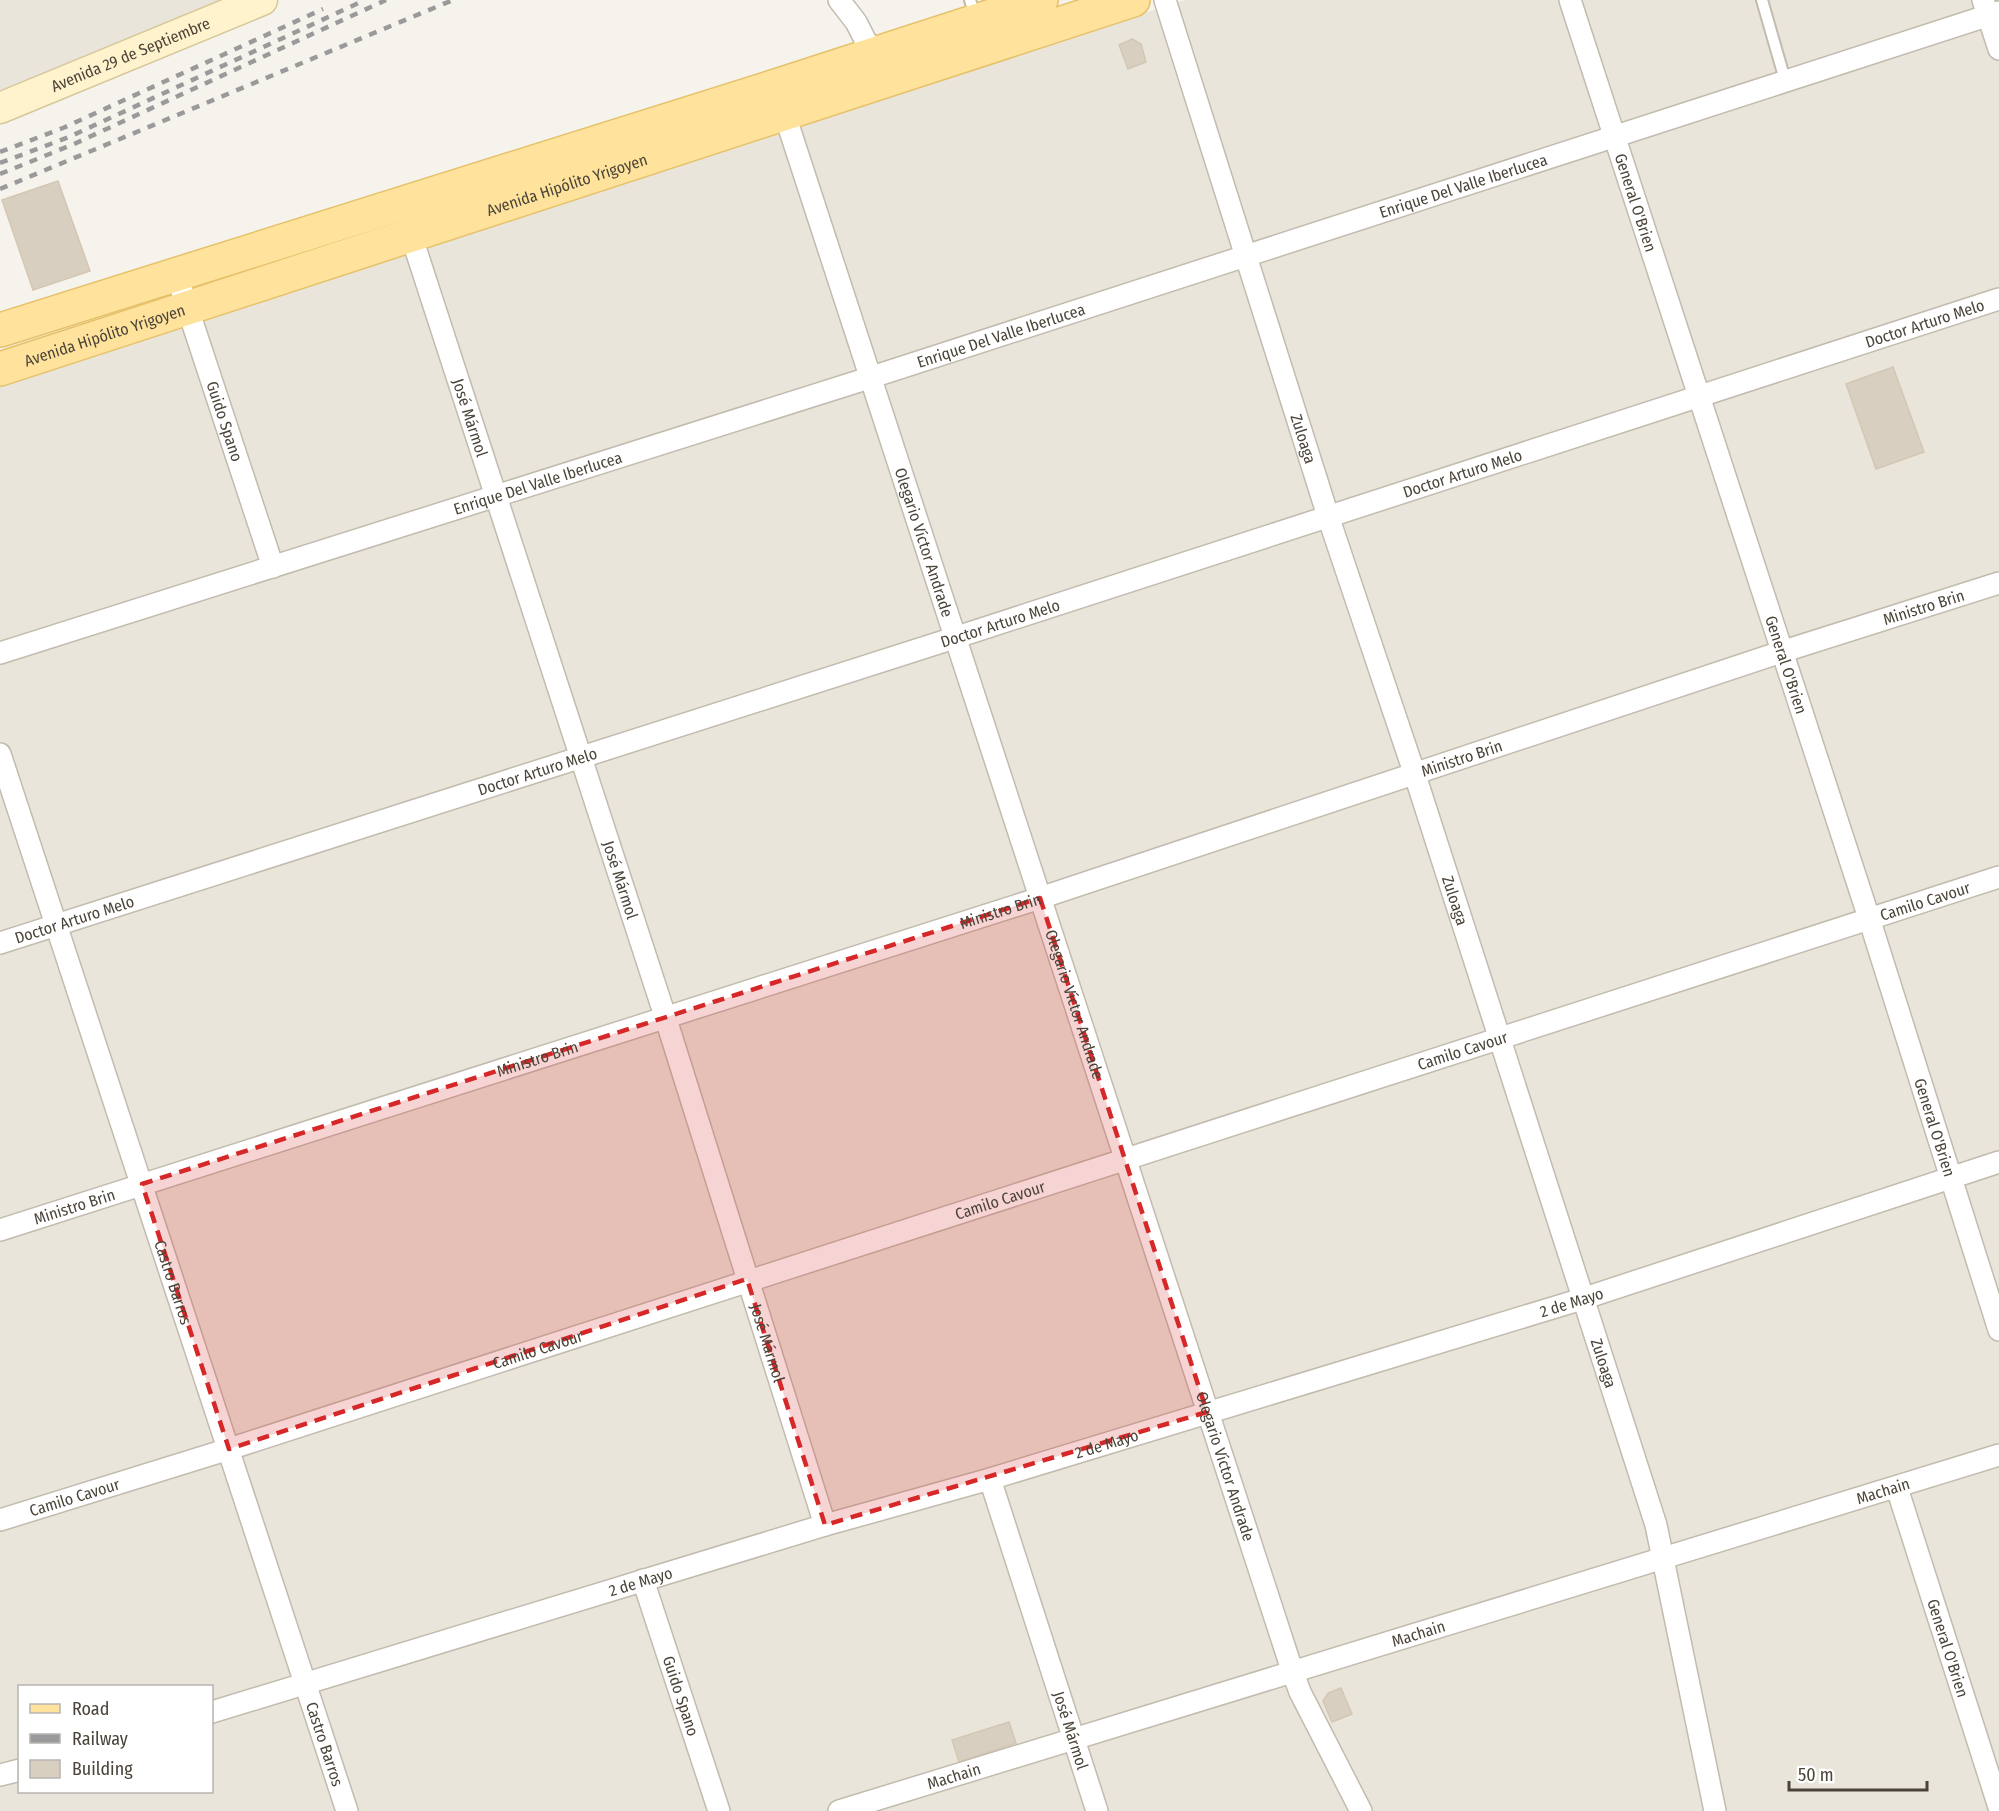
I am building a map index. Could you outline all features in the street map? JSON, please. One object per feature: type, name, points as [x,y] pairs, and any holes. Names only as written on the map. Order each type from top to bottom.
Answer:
[{"type":"main road","name":"Avenida Hipólito Yrigoyen","points":[[0,369],[411,235],[780,100],[973,10],[1041,0]]},
{"type":"main road","name":"Avenida Hipólito Yrigoyen","points":[[0,330],[780,100],[1133,0]]},
{"type":"street","name":"Avenida 29 de Septiembre","points":[[0,108],[261,0]]},
{"type":"street","points":[[839,0],[856,22],[873,55]]},
{"type":"street","name":"Zuloaga","points":[[1165,0],[1328,516],[1415,775],[1653,1514],[1664,1557],[1715,1811]]},
{"type":"street","name":"General O'Brien","points":[[1570,0],[1869,918],[1999,1330]]},
{"type":"street","points":[[1990,9],[1999,49]]},
{"type":"street","name":"Enrique Del Valle Iberlucea","points":[[0,653],[872,377],[1785,80],[1990,9]]},
{"type":"street","name":"Olegario Víctor Andrade","points":[[780,100],[872,377],[1123,1158],[1293,1673],[1361,1811]]},
{"type":"street","name":"José Mármol","points":[[411,235],[665,1016],[825,1525]]},
{"type":"street","name":"Guido Spano","points":[[177,276],[273,567]]},
{"type":"street","name":"Doctor Arturo Melo","points":[[0,943],[954,638],[1999,299]]},
{"type":"street","name":"Ministro Brin","points":[[0,1230],[1040,898],[1781,652],[1999,584]]},
{"type":"street","name":"Castro Barros","points":[[0,754],[307,1683],[347,1811]]},
{"type":"street","name":"Camilo Cavour","points":[[0,1520],[229,1449],[747,1279],[1999,877]]},
{"type":"street","name":"2 de Mayo","points":[[213,1712],[825,1525],[990,1479],[1582,1299],[1950,1176],[1999,1162]]},
{"type":"street","name":"Machain","points":[[839,1811],[1999,1455]]},
{"type":"street","name":"José Mármol","points":[[990,1479],[1097,1811]]},
{"type":"street","name":"General O'Brien","points":[[1897,1488],[1999,1807]]},
{"type":"street","name":"Guido Spano","points":[[643,1580],[719,1811]]},
{"type":"street","points":[[0,1775],[18,1770]]},
{"type":"lane","points":[[1762,0],[1785,80]]},
{"type":"highlighted area","points":[[1040,898],[1207,1412],[825,1525],[747,1279],[229,1449],[142,1184]]},
{"type":"shaded area","points":[[0,0],[235,0],[0,96]]},
{"type":"shaded area","points":[[1185,0],[1999,0],[1999,1811],[0,1811],[0,385]]},
{"type":"building","points":[[1132,39],[1141,44],[1146,62],[1128,69],[1119,45]]},
{"type":"building","points":[[58,181],[90,271],[33,290],[2,200]]},
{"type":"building","points":[[1893,367],[1924,452],[1876,469],[1846,384]]},
{"type":"building","points":[[1341,1688],[1352,1714],[1332,1722],[1323,1701],[1328,1693]]},
{"type":"building","points":[[1009,1722],[1016,1743],[959,1762],[952,1740]]},
{"type":"railway","points":[[0,163],[69,137],[365,0]]},
{"type":"railway","points":[[0,174],[74,144],[386,0]]},
{"type":"railway","points":[[0,189],[453,0]]},
{"type":"railway","points":[[0,152],[63,128],[323,9]]}]
